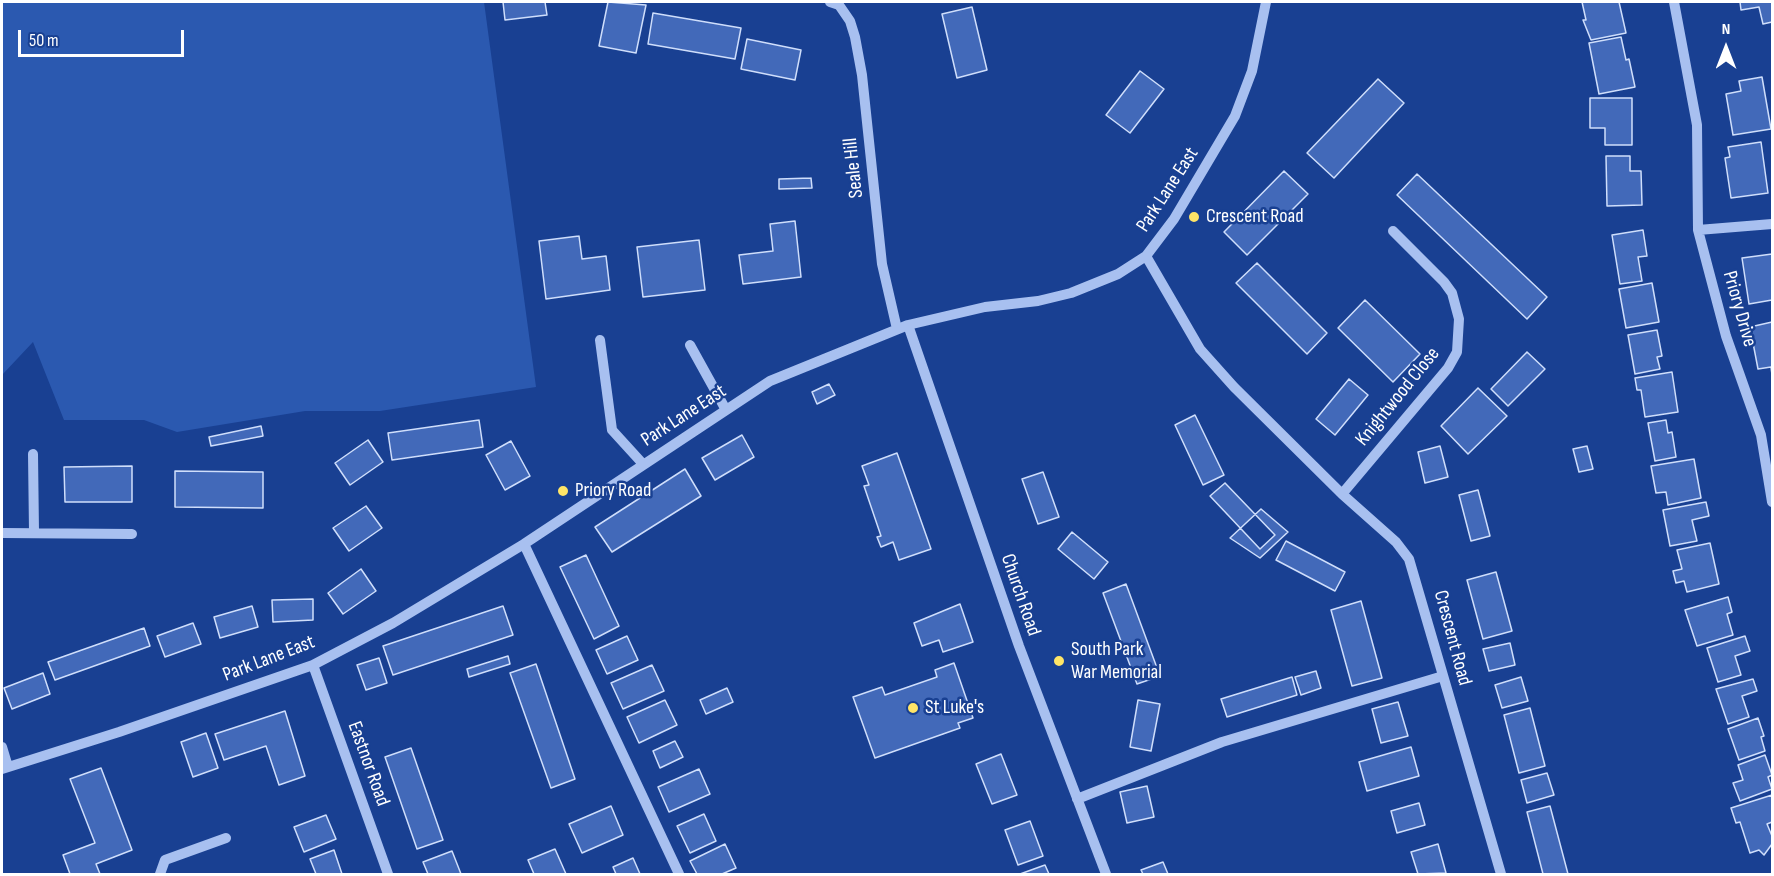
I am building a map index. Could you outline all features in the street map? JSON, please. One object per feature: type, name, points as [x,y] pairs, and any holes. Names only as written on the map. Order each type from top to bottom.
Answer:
[{"type":"street","name":"Park Lane East","points":[[5,768],[313,665],[393,623],[524,543],[770,381],[902,327],[985,307],[1038,301],[1071,293],[1118,274],[1146,256],[1174,219],[1235,116],[1252,72],[1266,2]]},
{"type":"street","name":"Priory Drive","points":[[1674,2],[1697,125],[1698,230],[1726,336],[1767,434],[1773,502]]},
{"type":"street","name":"Seale Hill","points":[[837,3],[850,21],[855,37],[862,75],[882,264],[902,327]]},
{"type":"street","points":[[1698,230],[1773,225]]},
{"type":"street","name":"Knightwood Close","points":[[1342,494],[1448,368],[1458,343],[1459,319],[1452,293],[1393,231]]},
{"type":"street","name":"Crescent Road","points":[[1146,256],[1200,349],[1234,387],[1342,494],[1379,525],[1409,560],[1501,874]]},
{"type":"street","name":"Church Road","points":[[902,327],[1019,646],[1106,874]]},
{"type":"street","points":[[600,340],[612,430],[643,464]]},
{"type":"street","points":[[690,345],[726,410]]},
{"type":"street","points":[[33,454],[34,532]]},
{"type":"street","points":[[2,533],[132,534]]},
{"type":"street","points":[[524,543],[679,874]]},
{"type":"street","name":"Eastnor Road","points":[[313,665],[388,874]]},
{"type":"street","points":[[1077,799],[1222,742],[1443,676]]},
{"type":"street","points":[[2,747],[5,768]]},
{"type":"street","points":[[160,874],[165,860],[226,838]]},
{"type":"shaded area","points":[[2,2],[484,2],[536,387],[380,411],[305,411],[177,432],[144,420],[64,420],[33,342],[2,375]]},
{"type":"building","points":[[503,2],[545,2],[547,15],[505,20]]},
{"type":"building","points":[[608,2],[646,5],[636,53],[599,46]]},
{"type":"building","points":[[1582,2],[1619,2],[1626,33],[1591,40],[1583,20],[1586,20]]},
{"type":"building","points":[[1740,2],[1772,2],[1772,22],[1763,24],[1759,7],[1741,10]]},
{"type":"building","points":[[972,7],[987,70],[957,78],[942,14]]},
{"type":"building","points":[[653,13],[741,28],[735,59],[648,44]]},
{"type":"building","points":[[1621,37],[1635,87],[1599,94],[1589,43]]},
{"type":"building","points":[[747,39],[801,50],[795,80],[741,69]]},
{"type":"building","points":[[1140,71],[1164,89],[1130,133],[1106,115]]},
{"type":"building","points":[[1762,77],[1771,129],[1733,135],[1726,94],[1741,91],[1739,81]]},
{"type":"building","points":[[1378,79],[1404,103],[1334,178],[1307,153]]},
{"type":"building","points":[[1590,98],[1632,98],[1632,145],[1605,145],[1605,128],[1590,128]]},
{"type":"building","points":[[1761,142],[1768,193],[1731,198],[1725,158],[1730,157],[1728,147]]},
{"type":"building","points":[[1606,156],[1630,156],[1630,171],[1641,171],[1642,205],[1607,206]]},
{"type":"building","points":[[1284,171],[1308,194],[1247,255],[1224,232]]},
{"type":"building","points":[[1417,174],[1547,297],[1527,319],[1397,195]]},
{"type":"building","points":[[811,178],[812,188],[779,189],[779,179]]},
{"type":"building","points":[[795,221],[801,277],[743,284],[739,255],[773,251],[770,224]]},
{"type":"building","points":[[1643,230],[1647,256],[1638,257],[1642,281],[1620,284],[1612,235]]},
{"type":"building","points":[[579,236],[582,259],[606,256],[610,290],[546,299],[539,241]]},
{"type":"building","points":[[699,240],[705,290],[643,297],[637,247]]},
{"type":"building","points":[[1772,254],[1772,300],[1749,304],[1742,258]]},
{"type":"building","points":[[1257,263],[1327,333],[1307,354],[1236,283]]},
{"type":"building","points":[[1652,283],[1659,322],[1626,328],[1619,289]]},
{"type":"building","points":[[1365,300],[1420,354],[1393,382],[1338,328]]},
{"type":"building","points":[[1772,322],[1772,375],[1771,367],[1758,369],[1750,327]]},
{"type":"building","points":[[1657,330],[1662,356],[1657,357],[1660,369],[1635,374],[1628,335]]},
{"type":"building","points":[[1527,352],[1545,369],[1508,406],[1491,389]]},
{"type":"building","points":[[1672,372],[1678,412],[1645,417],[1641,390],[1637,390],[1635,378]]},
{"type":"building","points":[[1349,379],[1368,395],[1335,435],[1316,419]]},
{"type":"building","points":[[829,384],[835,395],[817,404],[812,392]]},
{"type":"building","points":[[1478,388],[1507,416],[1468,454],[1441,426]]},
{"type":"building","points":[[1195,415],[1224,475],[1203,485],[1175,425]]},
{"type":"building","points":[[479,420],[483,447],[392,460],[388,433]]},
{"type":"building","points":[[1666,420],[1668,433],[1672,432],[1676,457],[1655,461],[1648,423]]},
{"type":"building","points":[[261,426],[263,436],[211,446],[209,437]]},
{"type":"building","points":[[742,435],[754,457],[715,480],[702,458]]},
{"type":"building","points":[[368,440],[383,462],[350,485],[335,463]]},
{"type":"building","points":[[511,441],[530,476],[505,490],[486,455]]},
{"type":"building","points":[[1440,446],[1448,477],[1425,483],[1418,452]]},
{"type":"building","points":[[1587,446],[1593,469],[1579,472],[1573,449]]},
{"type":"building","points":[[897,453],[931,549],[899,560],[893,542],[881,547],[877,537],[881,536],[864,486],[869,485],[862,466]]},
{"type":"building","points":[[1694,459],[1701,498],[1668,505],[1666,492],[1656,493],[1651,466]]},
{"type":"building","points":[[132,466],[132,502],[65,502],[64,467]]},
{"type":"building","points":[[685,469],[701,496],[612,552],[595,527]]},
{"type":"building","points":[[175,471],[263,472],[263,508],[175,507]]},
{"type":"building","points":[[1043,472],[1059,517],[1038,524],[1022,479]]},
{"type":"building","points":[[1225,483],[1275,535],[1260,549],[1210,496]]},
{"type":"building","points":[[1478,490],[1490,536],[1471,541],[1459,495]]},
{"type":"building","points":[[1706,502],[1709,516],[1692,520],[1697,541],[1670,546],[1663,510]]},
{"type":"building","points":[[366,506],[382,528],[349,551],[333,528]]},
{"type":"building","points":[[1261,509],[1288,532],[1260,558],[1230,538]]},
{"type":"building","points":[[1072,532],[1108,562],[1094,579],[1058,549]]},
{"type":"building","points":[[1286,541],[1345,572],[1335,591],[1276,560]]},
{"type":"building","points":[[1710,543],[1719,584],[1687,592],[1684,581],[1676,583],[1673,571],[1682,569],[1677,550]]},
{"type":"building","points":[[586,555],[619,626],[594,639],[560,567]]},
{"type":"building","points":[[361,569],[376,591],[343,614],[328,593]]},
{"type":"building","points":[[1496,572],[1512,631],[1483,639],[1467,580]]},
{"type":"building","points":[[1126,584],[1160,676],[1137,684],[1103,593]]},
{"type":"building","points":[[1728,597],[1732,612],[1727,614],[1733,635],[1697,646],[1685,610]]},
{"type":"building","points":[[313,599],[313,620],[273,622],[272,600]]},
{"type":"building","points":[[1361,601],[1382,678],[1352,686],[1331,610]]},
{"type":"building","points":[[960,604],[973,642],[943,652],[939,640],[922,646],[914,623]]},
{"type":"building","points":[[252,606],[258,627],[220,638],[214,617]]},
{"type":"building","points":[[503,606],[513,635],[393,675],[383,646]]},
{"type":"building","points":[[193,623],[201,644],[165,657],[157,636]]},
{"type":"building","points":[[144,628],[150,646],[55,680],[48,662]]},
{"type":"building","points":[[627,636],[638,660],[607,674],[596,650]]},
{"type":"building","points":[[1745,636],[1750,651],[1735,656],[1741,675],[1718,682],[1707,648]]},
{"type":"building","points":[[1510,643],[1515,665],[1489,671],[1483,649]]},
{"type":"building","points":[[508,656],[510,664],[469,677],[467,669]]},
{"type":"building","points":[[379,658],[387,683],[366,690],[357,665]]},
{"type":"building","name":"St Luke's","points":[[954,663],[973,718],[958,723],[960,728],[875,758],[853,697],[882,687],[885,695],[937,677],[935,670]]},
{"type":"building","points":[[536,664],[575,779],[551,788],[510,673]]},
{"type":"building","points":[[652,665],[664,691],[623,709],[611,683]]},
{"type":"building","points":[[1316,671],[1321,688],[1301,695],[1295,677]]},
{"type":"building","points":[[43,673],[50,694],[12,709],[4,688]]},
{"type":"building","points":[[1292,677],[1297,695],[1227,717],[1221,699]]},
{"type":"building","points":[[1521,677],[1528,701],[1502,708],[1495,685]]},
{"type":"building","points":[[1753,679],[1757,691],[1742,696],[1749,717],[1728,724],[1716,689]]},
{"type":"building","points":[[727,688],[733,702],[706,714],[700,700]]},
{"type":"building","points":[[665,700],[677,725],[639,743],[627,717]]},
{"type":"building","points":[[1138,700],[1160,704],[1151,751],[1130,747]]},
{"type":"building","points":[[1398,702],[1408,736],[1381,743],[1372,709]]},
{"type":"building","points":[[1530,708],[1545,766],[1519,773],[1504,715]]},
{"type":"building","points":[[285,711],[305,776],[279,785],[266,746],[224,760],[215,734]]},
{"type":"building","points":[[1758,718],[1764,736],[1761,737],[1765,751],[1739,760],[1728,729]]},
{"type":"building","points":[[206,733],[218,768],[193,777],[181,742]]},
{"type":"building","points":[[675,741],[683,757],[660,768],[653,751]]},
{"type":"building","points":[[1411,747],[1419,776],[1367,791],[1359,762]]},
{"type":"building","points":[[411,748],[443,840],[417,849],[385,757]]},
{"type":"building","points":[[1001,754],[1017,795],[992,804],[976,764]]},
{"type":"building","points":[[1765,755],[1772,775],[1768,777],[1772,789],[1740,801],[1733,783],[1743,780],[1738,765]]},
{"type":"building","points":[[101,768],[132,850],[96,864],[100,874],[70,874],[63,855],[95,843],[70,779]]},
{"type":"building","points":[[699,769],[710,794],[669,812],[658,787]]},
{"type":"building","points":[[1547,773],[1554,795],[1527,803],[1521,780]]},
{"type":"building","points":[[1147,786],[1154,817],[1127,823],[1120,792]]},
{"type":"building","points":[[1772,795],[1772,822],[1767,824],[1772,836],[1772,844],[1764,855],[1759,850],[1750,853],[1740,822],[1736,823],[1731,808]]},
{"type":"building","points":[[1419,803],[1425,825],[1397,833],[1391,811]]},
{"type":"building","points":[[611,806],[623,835],[582,853],[569,824]]},
{"type":"building","points":[[1550,806],[1568,874],[1543,874],[1527,812]]},
{"type":"building","points":[[704,814],[716,841],[690,853],[677,826]]},
{"type":"building","points":[[326,815],[336,839],[304,852],[294,827]]},
{"type":"building","points":[[1030,821],[1043,856],[1018,865],[1005,830]]},
{"type":"building","points":[[725,844],[736,868],[722,874],[697,874],[690,861]]},
{"type":"building","points":[[1438,844],[1446,873],[1418,874],[1411,852]]},
{"type":"building","points":[[555,849],[566,874],[534,874],[528,860]]},
{"type":"building","points":[[334,850],[342,874],[316,874],[310,859]]},
{"type":"building","points":[[452,851],[461,874],[428,874],[423,862]]},
{"type":"building","points":[[633,858],[640,874],[616,874],[613,867]]},
{"type":"building","points":[[1163,862],[1168,874],[1143,874],[1141,870]]},
{"type":"building","points":[[1045,865],[1049,874],[1020,874]]},
{"type":"place","name":"Crescent Road","points":[[1194,217]]},
{"type":"place","name":"Priory Road","points":[[563,491]]},
{"type":"place","name":"South Park War Memorial","points":[[1059,661]]},
{"type":"place","name":"St Luke's","points":[[913,708]]}]
